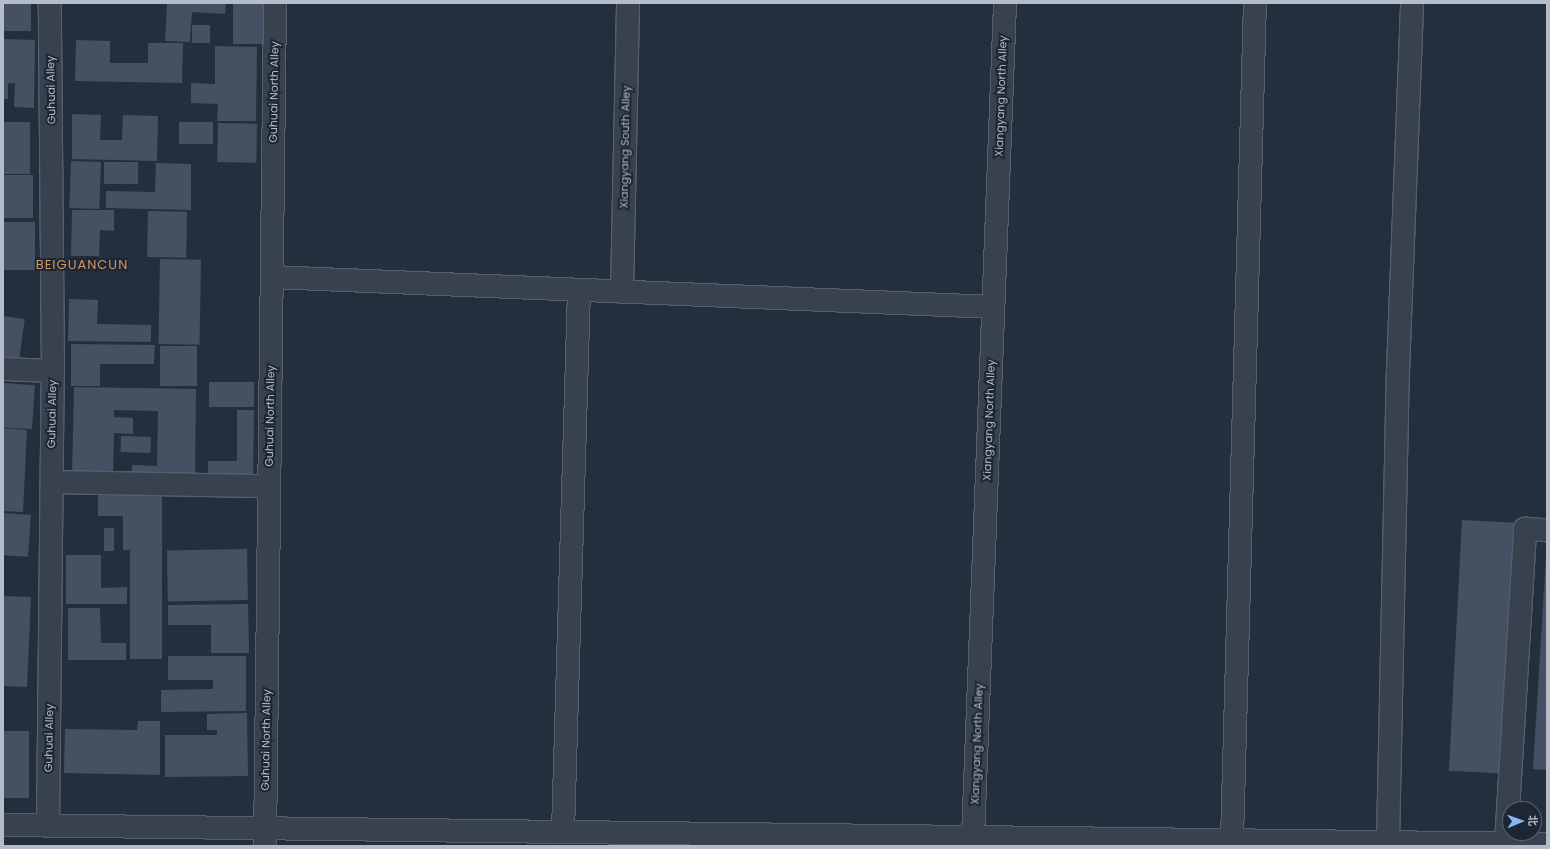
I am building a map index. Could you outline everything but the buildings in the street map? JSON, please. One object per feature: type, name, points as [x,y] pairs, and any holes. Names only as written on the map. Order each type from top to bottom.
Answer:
[{"type":"street","name":"Guhuai Alley","points":[[48,826],[53,371],[50,3]]},
{"type":"street","name":"Guhuai North Alley","points":[[265,837],[275,3]]},
{"type":"street","name":"Xiangyang South Alley","points":[[622,292],[628,3]]},
{"type":"street","name":"Xiangyang North Alley","points":[[973,837],[1005,3]]},
{"type":"street","points":[[1232,840],[1255,3]]},
{"type":"street","points":[[1388,842],[1398,371],[1412,3]]},
{"type":"street","points":[[272,277],[994,307]]},
{"type":"street","points":[[563,832],[579,290]]},
{"type":"street","points":[[3,370],[53,371]]},
{"type":"street","points":[[52,482],[269,486]]},
{"type":"street","points":[[1506,843],[1525,529],[1547,530]]},
{"type":"street","points":[[3,825],[265,837],[466,838],[563,832],[838,841],[973,837],[1547,844]]},
{"type":"district","name":"BEIGUANCUN","points":[[82,265]]}]
